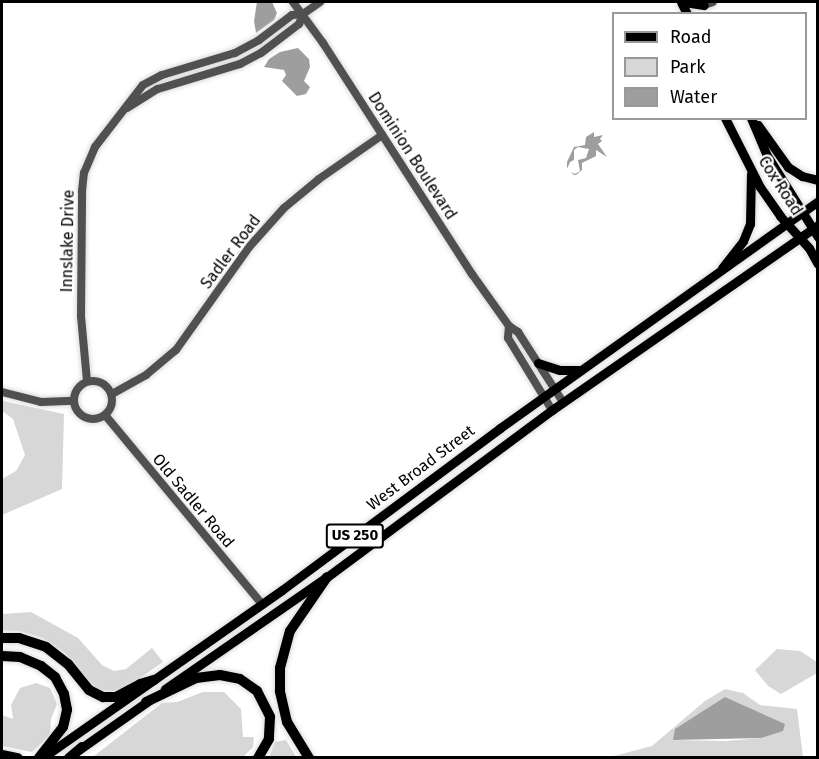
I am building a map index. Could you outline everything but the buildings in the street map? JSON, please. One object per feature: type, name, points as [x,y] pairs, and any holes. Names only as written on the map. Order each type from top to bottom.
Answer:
[{"type":"highway","points":[[309,758],[287,722],[280,690],[280,668],[290,631],[327,577]]},
{"type":"highway","points":[[2,638],[19,638],[45,647],[68,664],[90,690],[103,697],[116,697],[140,684],[154,680]]},
{"type":"highway","points":[[2,656],[20,657],[41,666],[55,677],[64,694],[67,710],[63,727],[41,758]]},
{"type":"highway","points":[[146,702],[196,678],[220,675],[240,679],[257,691],[270,717],[269,739],[258,758]]},
{"type":"highway","points":[[68,758],[82,747]]},
{"type":"highway","points":[[2,755],[18,758]]},
{"type":"main road","points":[[682,2],[705,7]]},
{"type":"main road","points":[[690,12],[705,7]]},
{"type":"main road","name":"Cox Road","points":[[726,120],[751,171],[786,224],[818,264]]},
{"type":"main road","name":"Cox Road","points":[[753,120],[766,153],[802,212],[816,230]]},
{"type":"main road","points":[[754,120],[792,170],[818,180]]},
{"type":"main road","points":[[720,271],[748,231],[752,210],[751,171]]},
{"type":"main road","name":"West Broad Street","points":[[41,758],[262,604],[544,396],[818,201]]},
{"type":"main road","name":"West Broad Street","points":[[82,747],[327,577],[563,402],[799,238],[816,230]]},
{"type":"main road","points":[[538,363],[560,370],[581,370]]},
{"type":"street","name":"Dominion Boulevard","points":[[293,2],[509,326],[518,332],[563,402]]},
{"type":"street","name":"Innslake Drive","points":[[87,381],[81,316],[83,178],[95,147],[136,92],[152,80],[235,53],[259,40],[292,15],[303,14],[320,2]]},
{"type":"street","name":"Innslake Drive","points":[[121,112],[158,89],[255,57],[299,24],[303,14]]},
{"type":"street","name":"Sadler Road","points":[[112,394],[146,375],[176,350],[250,246],[284,208],[319,179],[382,135]]},
{"type":"street","name":"Dominion Boulevard","points":[[509,326],[508,338],[552,410]]},
{"type":"street","points":[[87,381],[102,382],[112,394],[112,405],[99,419],[87,418],[78,411],[74,401],[78,387],[87,381]]},
{"type":"street","points":[[2,392],[34,401],[74,401]]},
{"type":"street","name":"Old Sadler Road","points":[[105,415],[262,604]]},
{"type":"green space","points":[[3,401],[64,414],[62,489],[2,515],[2,479],[16,471],[25,455],[13,419],[2,411]]},
{"type":"green space","points":[[31,612],[78,638],[102,665],[114,671],[126,669],[152,648],[163,662],[130,685],[114,691],[100,690],[88,684],[65,653],[43,638],[19,631],[2,630],[2,614]]},
{"type":"green space","points":[[777,649],[800,651],[817,662],[817,673],[781,694],[768,686],[755,670]]},
{"type":"green space","points":[[36,683],[50,688],[57,704],[51,719],[50,735],[32,752],[2,746],[2,715],[13,719],[11,705],[20,688]]},
{"type":"green space","points":[[725,689],[743,693],[760,705],[797,709],[803,757],[606,758],[652,746],[705,701]],"holes":[[[725,697],[784,724],[761,738],[726,741],[673,740]]]},
{"type":"green space","points":[[203,692],[224,692],[241,709],[243,737],[254,737],[253,747],[243,757],[94,756],[162,703],[177,702]]},
{"type":"green space","points":[[286,740],[296,757],[269,757],[275,742]]},
{"type":"water","points":[[257,2],[272,2],[277,13],[274,20],[256,33],[254,21]]},
{"type":"water","points":[[298,48],[309,59],[310,67],[304,81],[310,87],[306,94],[297,96],[282,81],[286,75],[284,70],[264,67],[269,59],[280,52]]},
{"type":"water","points":[[594,132],[594,137],[603,135],[600,139],[602,141],[598,144],[607,157],[596,150],[596,156],[582,163],[582,170],[574,175],[571,172],[575,174],[580,171],[578,160],[586,158],[589,149],[578,147],[574,150],[574,160],[570,162],[567,169],[567,162],[574,147],[585,145],[586,137]]},
{"type":"water","points":[[725,697],[785,724],[783,731],[761,738],[673,740],[675,729]]}]
